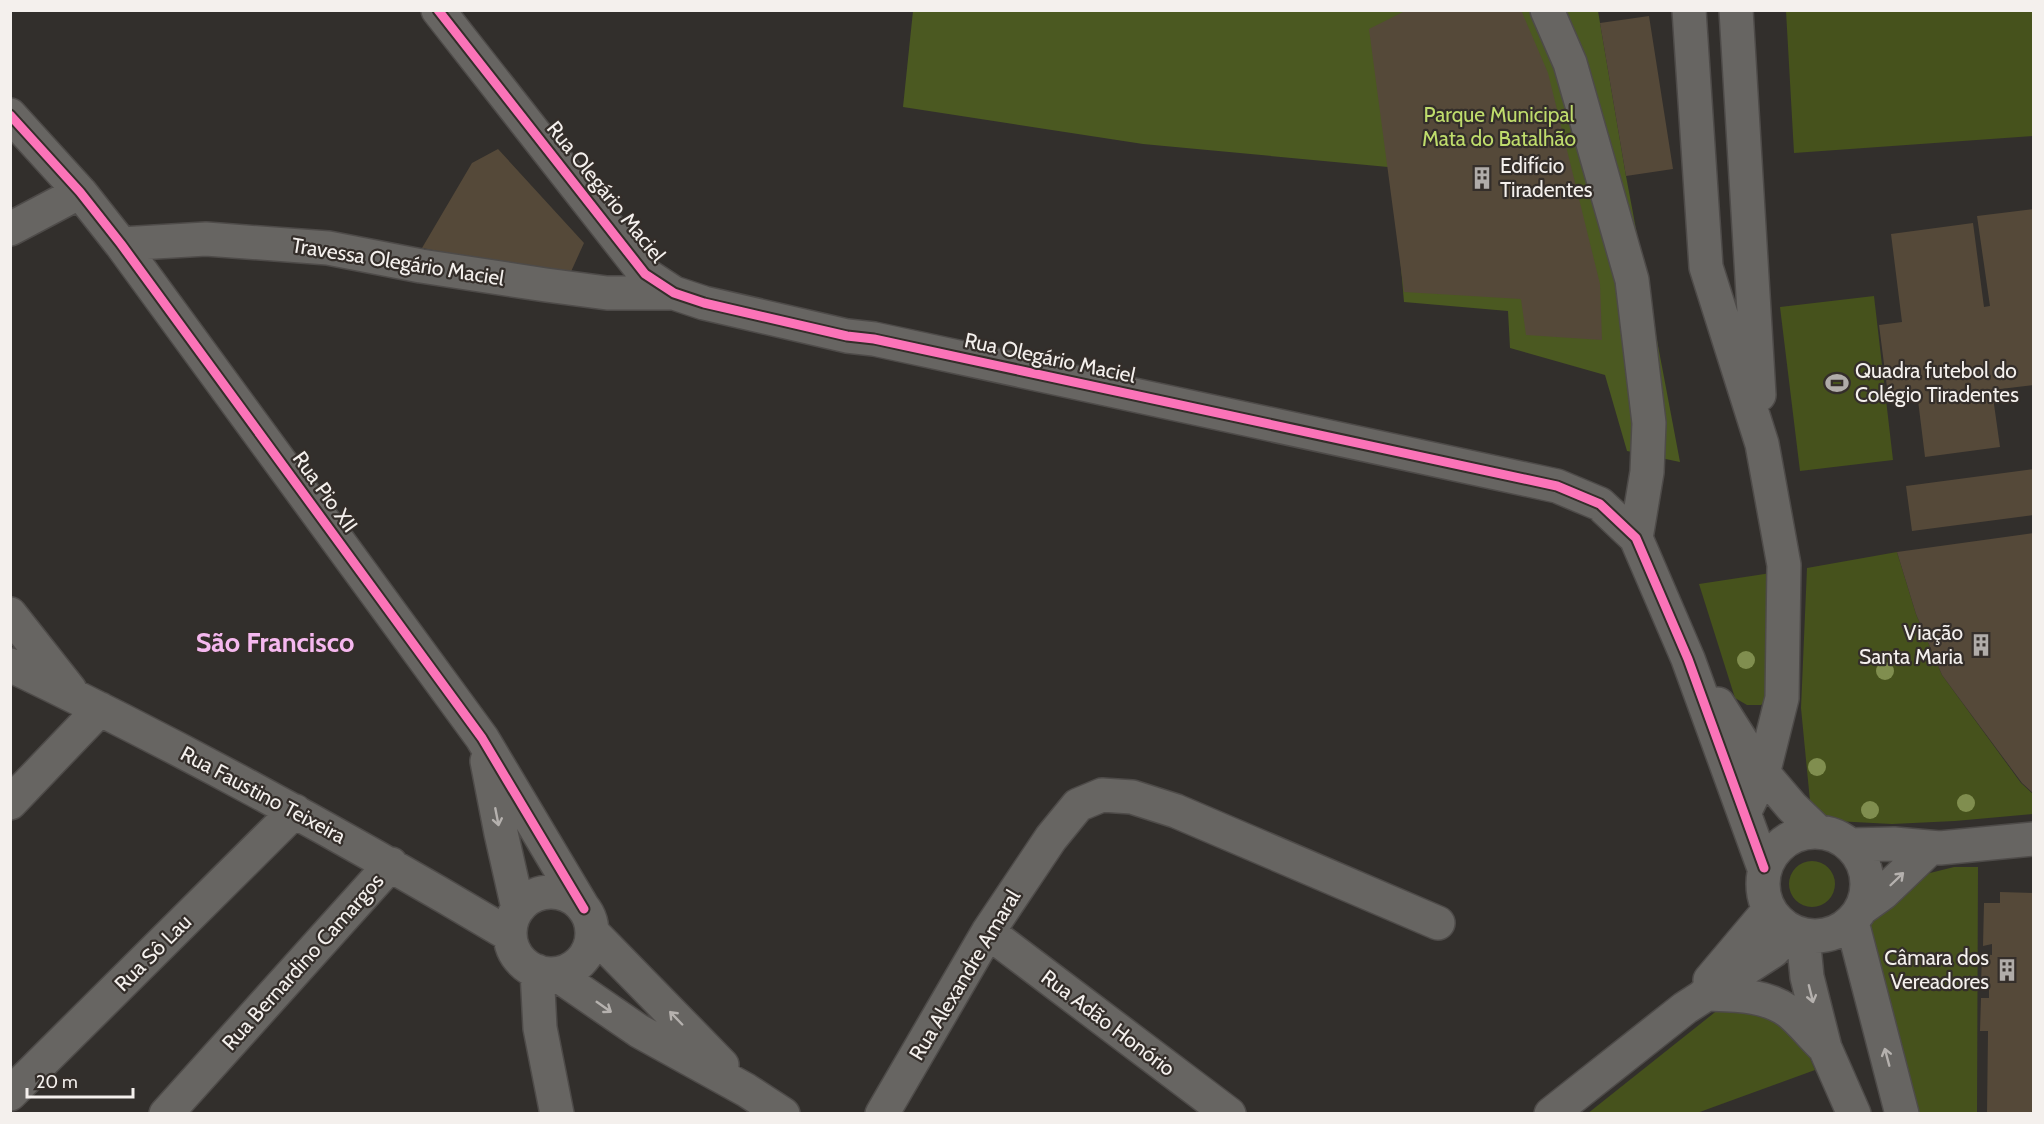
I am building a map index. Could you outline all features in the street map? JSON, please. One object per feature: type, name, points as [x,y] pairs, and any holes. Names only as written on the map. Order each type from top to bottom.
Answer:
[{"type":"street","name":"Rua Olegário Maciel","points":[[438,10],[645,274],[674,293],[704,303],[847,336],[886,342],[1557,486],[1600,504],[1636,538],[1688,659]]},
{"type":"street","points":[[1547,10],[1570,63],[1632,280],[1648,423],[1647,472],[1636,538]]},
{"type":"street","points":[[1689,10],[1706,267],[1761,444],[1784,566],[1782,698],[1763,774],[1744,813]]},
{"type":"street","points":[[1736,10],[1761,444]]},
{"type":"street","name":"Rua Pio XII","points":[[10,115],[80,192],[121,244],[482,738],[588,921]]},
{"type":"street","points":[[10,229],[80,192]]},
{"type":"street","name":"Travessa Olegário Maciel","points":[[121,244],[206,240],[328,248],[421,266],[607,293],[674,293]]},
{"type":"street","points":[[10,614],[88,702],[10,802]]},
{"type":"street","points":[[1688,659],[1763,774],[1818,832]]},
{"type":"street","points":[[1688,659],[1764,868]]},
{"type":"street","name":"Rua Faustino Teixeira","points":[[10,665],[88,702],[391,864],[514,921]]},
{"type":"street","name":"Rua Pio XII","points":[[482,738],[501,833],[514,921]]},
{"type":"street","name":"Rua Alexandre Amaral","points":[[882,1113],[988,932],[1051,838],[1078,805],[1102,795],[1132,797],[1176,811],[1438,923]]},
{"type":"street","name":"Rua Sô Lau","points":[[10,1094],[295,811]]},
{"type":"street","points":[[1854,1113],[1825,1048],[1807,977],[1788,926],[1761,886],[1764,868],[1772,853],[1784,841],[1800,834],[1818,832],[1835,835],[1850,845],[1861,858],[1867,874],[1867,891],[1857,915],[1902,1113]]},
{"type":"street","points":[[1850,845],[1894,844],[1930,848],[2034,839]]},
{"type":"street","points":[[1788,926],[1821,936],[1838,932],[1930,848]]},
{"type":"street","name":"Rua Bernardino Camargos","points":[[166,1113],[391,864]]},
{"type":"street","points":[[746,1090],[588,921],[570,896],[556,892],[543,893],[529,898],[514,921],[513,948],[521,960],[546,972],[639,1031],[783,1113]]},
{"type":"street","points":[[546,972],[568,970],[579,963],[587,953],[592,941],[588,921]]},
{"type":"street","points":[[1551,1113],[1788,926]]},
{"type":"street","name":"Rua Adão Honório","points":[[988,932],[1229,1113]]},
{"type":"street","points":[[546,972],[540,1028],[556,1113]]},
{"type":"street","points":[[1695,1001],[1738,995],[1765,999],[1788,1011],[1825,1048]]},
{"type":"green space","name":"Parque Municipal Mata do Batalhão","points":[[913,11],[1598,11],[1626,176],[1680,462],[1627,451],[1605,375],[1510,348],[1508,311],[1404,302],[1397,221],[1388,167],[1143,144],[903,107]]},
{"type":"green space","points":[[1786,11],[2033,11],[2033,136],[1794,153]]},
{"type":"green space","name":"Quadra futebol do Colégio Tiradentes","points":[[1874,296],[1893,460],[1800,471],[1780,307]]},
{"type":"green space","points":[[1897,552],[1916,614],[1942,675],[2021,783],[2033,794],[2033,814],[1892,824],[1835,821],[1816,812],[1810,801],[1801,708],[1807,568]]},
{"type":"green space","points":[[1771,573],[1770,697],[1761,705],[1747,705],[1735,698],[1699,584]]},
{"type":"green space","points":[[1812,861],[1828,868],[1835,884],[1828,900],[1812,907],[1796,900],[1789,884],[1796,868]]},
{"type":"green space","points":[[1954,867],[1978,867],[1977,1113],[1915,1113],[1863,944],[1873,920],[1914,881],[1930,873]]},
{"type":"green space","points":[[1740,1003],[1799,1032],[1815,1070],[1697,1113],[1587,1114],[1719,1009]]},
{"type":"building","name":"Edifício Tiradentes","points":[[1407,10],[1521,10],[1548,73],[1600,284],[1602,340],[1526,335],[1521,299],[1404,292],[1369,29]]},
{"type":"building","points":[[1649,16],[1673,169],[1626,176],[1600,23]]},
{"type":"building","points":[[498,149],[584,243],[569,276],[422,248],[472,163]]},
{"type":"building","points":[[2034,209],[2034,385],[1992,390],[2000,447],[1925,457],[1917,392],[1888,395],[1879,325],[1902,322],[1891,234],[1973,223],[1984,307],[1990,306],[1977,216]]},
{"type":"building","points":[[2034,469],[2034,515],[1912,531],[1906,486]]},
{"type":"building","name":"Viação Santa Maria","points":[[2034,533],[2034,794],[2022,783],[1942,675],[1916,614],[1897,552]]},
{"type":"building","points":[[2000,892],[2034,893],[2034,1114],[1987,1114],[1988,1031],[1980,1031],[1981,998],[1989,998],[1989,985],[1981,985],[1982,954],[1992,955],[1992,944],[1983,946],[1984,903],[2000,903]]},
{"type":"cycle path","points":[[438,10],[645,274],[674,293],[704,303],[847,336],[874,339],[1557,486],[1600,504],[1636,538],[1688,659],[1764,868]]},
{"type":"cycle path","points":[[10,115],[80,192],[121,244],[482,738],[584,909]]},
{"type":"place","name":"Edifício Tiradentes","points":[[1482,178]]},
{"type":"place","name":"Quadra futebol do Colégio Tiradentes","points":[[1837,383]]},
{"type":"place","name":"Viação Santa Maria","points":[[1981,645]]},
{"type":"place","name":"Câmara dos Vereadores","points":[[2007,970]]},
{"type":"district","name":"São Francisco","points":[[275,643]]}]
